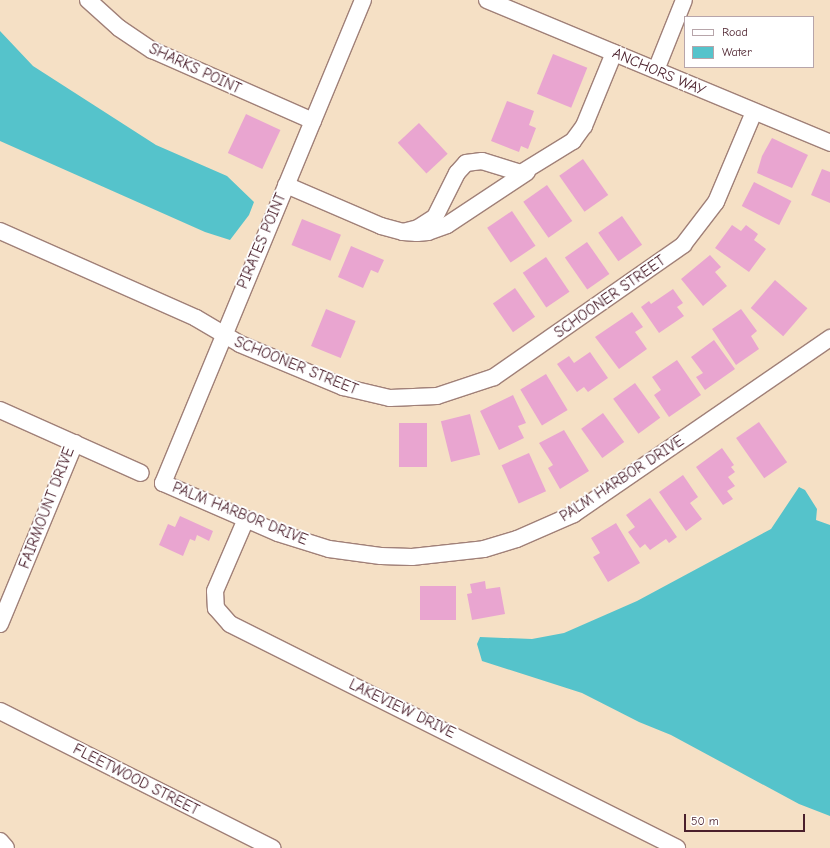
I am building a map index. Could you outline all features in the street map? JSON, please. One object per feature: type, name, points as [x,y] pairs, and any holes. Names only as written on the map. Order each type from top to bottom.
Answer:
[{"type":"street","name":"SHARKS POINT","points":[[88,0],[119,28],[152,50],[313,121]]},
{"type":"street","name":"PIRATES POINT","points":[[163,483],[363,0]]},
{"type":"street","name":"ANCHORS WAY","points":[[487,0],[830,143]]},
{"type":"street","points":[[656,70],[684,0]]},
{"type":"street","points":[[286,185],[381,226],[403,232],[428,232],[447,225],[527,172],[580,134],[614,53]]},
{"type":"street","name":"SCHOONER STREET","points":[[0,231],[196,318],[240,344],[343,387],[371,395],[414,399],[437,396],[480,384],[506,370],[683,245],[716,202],[754,112]]},
{"type":"street","points":[[403,232],[418,228],[435,216],[457,172],[466,163],[482,161],[513,172],[527,172]]},
{"type":"street","points":[[826,341],[830,326]]},
{"type":"street","name":"PALM HARBOR DRIVE","points":[[163,483],[246,519],[314,545],[381,556],[446,555],[484,549],[517,539],[560,520],[594,502],[826,341]]},
{"type":"street","name":"FAIRMOUNT DRIVE","points":[[0,410],[75,443],[0,624]]},
{"type":"street","points":[[75,443],[141,473]]},
{"type":"street","name":"LAKEVIEW DRIVE","points":[[246,519],[215,591],[216,608],[230,624],[677,848]]},
{"type":"street","name":"FLEETWOOD STREET","points":[[0,711],[272,848]]},
{"type":"street","points":[[0,841],[6,848]]},
{"type":"water","points":[[0,31],[33,66],[156,145],[227,176],[254,202],[249,215],[230,240],[205,232],[0,141]]},
{"type":"water","points":[[799,487],[805,490],[817,509],[816,520],[830,525],[830,816],[799,804],[671,735],[639,722],[582,693],[482,661],[477,644],[480,637],[532,639],[564,633],[637,601],[771,529]]},
{"type":"building","points":[[553,54],[587,68],[571,108],[537,94]]},
{"type":"building","points":[[507,101],[534,111],[529,125],[536,128],[528,149],[521,146],[519,152],[491,141]]},
{"type":"building","points":[[246,114],[280,130],[262,169],[228,153]]},
{"type":"building","points":[[419,123],[448,154],[426,173],[398,143]]},
{"type":"building","points":[[772,138],[808,155],[792,188],[757,173],[762,156]]},
{"type":"building","points":[[583,159],[608,195],[584,212],[559,176]]},
{"type":"building","points":[[822,169],[830,172],[830,203],[811,195]]},
{"type":"building","points":[[754,182],[791,201],[779,225],[742,206]]},
{"type":"building","points":[[547,185],[572,221],[548,238],[523,202]]},
{"type":"building","points":[[512,211],[535,246],[511,263],[487,228]]},
{"type":"building","points":[[622,216],[642,245],[618,261],[598,233]]},
{"type":"building","points":[[302,219],[341,235],[330,261],[292,245]]},
{"type":"building","points":[[732,225],[741,231],[746,225],[758,234],[754,240],[766,249],[749,272],[715,248]]},
{"type":"building","points":[[587,242],[609,274],[587,289],[565,257]]},
{"type":"building","points":[[351,246],[384,260],[378,273],[371,270],[363,288],[338,277]]},
{"type":"building","points":[[710,255],[721,267],[715,272],[727,286],[703,306],[681,279]]},
{"type":"building","points":[[546,257],[569,292],[546,307],[523,273]]},
{"type":"building","points":[[775,280],[807,308],[783,336],[751,308]]},
{"type":"building","points":[[515,288],[535,317],[513,332],[493,303]]},
{"type":"building","points":[[673,289],[683,303],[677,307],[684,316],[659,333],[641,307],[649,301],[651,304]]},
{"type":"building","points":[[326,309],[356,321],[341,358],[311,346]]},
{"type":"building","points":[[741,309],[757,331],[751,336],[759,349],[736,365],[712,329]]},
{"type":"building","points":[[632,312],[643,327],[635,332],[647,349],[619,369],[595,337]]},
{"type":"building","points":[[714,340],[735,369],[705,390],[696,377],[703,373],[691,357]]},
{"type":"building","points":[[590,352],[608,378],[588,392],[584,387],[577,392],[557,364],[569,356],[574,363]]},
{"type":"building","points":[[677,360],[701,395],[669,417],[654,395],[661,390],[652,377]]},
{"type":"building","points":[[546,374],[568,410],[542,425],[520,389]]},
{"type":"building","points":[[635,383],[660,418],[638,434],[613,399]]},
{"type":"building","points":[[513,395],[526,423],[518,426],[524,438],[499,450],[480,411]]},
{"type":"building","points":[[603,413],[624,442],[602,458],[581,429]]},
{"type":"building","points":[[470,414],[480,455],[451,462],[441,421]]},
{"type":"building","points":[[759,422],[787,462],[764,478],[736,438]]},
{"type":"building","points":[[399,423],[427,423],[427,467],[399,467]]},
{"type":"building","points":[[564,430],[589,471],[560,489],[548,468],[553,465],[539,443]]},
{"type":"building","points":[[722,448],[734,465],[731,467],[735,472],[728,477],[735,486],[727,491],[733,499],[723,505],[696,467]]},
{"type":"building","points":[[529,453],[546,491],[519,504],[502,465]]},
{"type":"building","points":[[683,475],[698,497],[690,503],[702,519],[686,531],[659,492]]},
{"type":"building","points":[[650,498],[677,537],[669,543],[666,539],[650,550],[645,544],[640,548],[628,532],[635,527],[626,515]]},
{"type":"building","points":[[180,516],[213,531],[209,541],[197,535],[195,541],[190,539],[183,556],[159,545],[168,524],[175,527]]},
{"type":"building","points":[[616,523],[640,563],[608,582],[593,557],[600,553],[591,538]]},
{"type":"building","points":[[485,581],[486,589],[500,587],[505,614],[472,620],[467,594],[472,593],[470,584]]},
{"type":"building","points":[[420,586],[456,586],[456,620],[420,620]]}]
